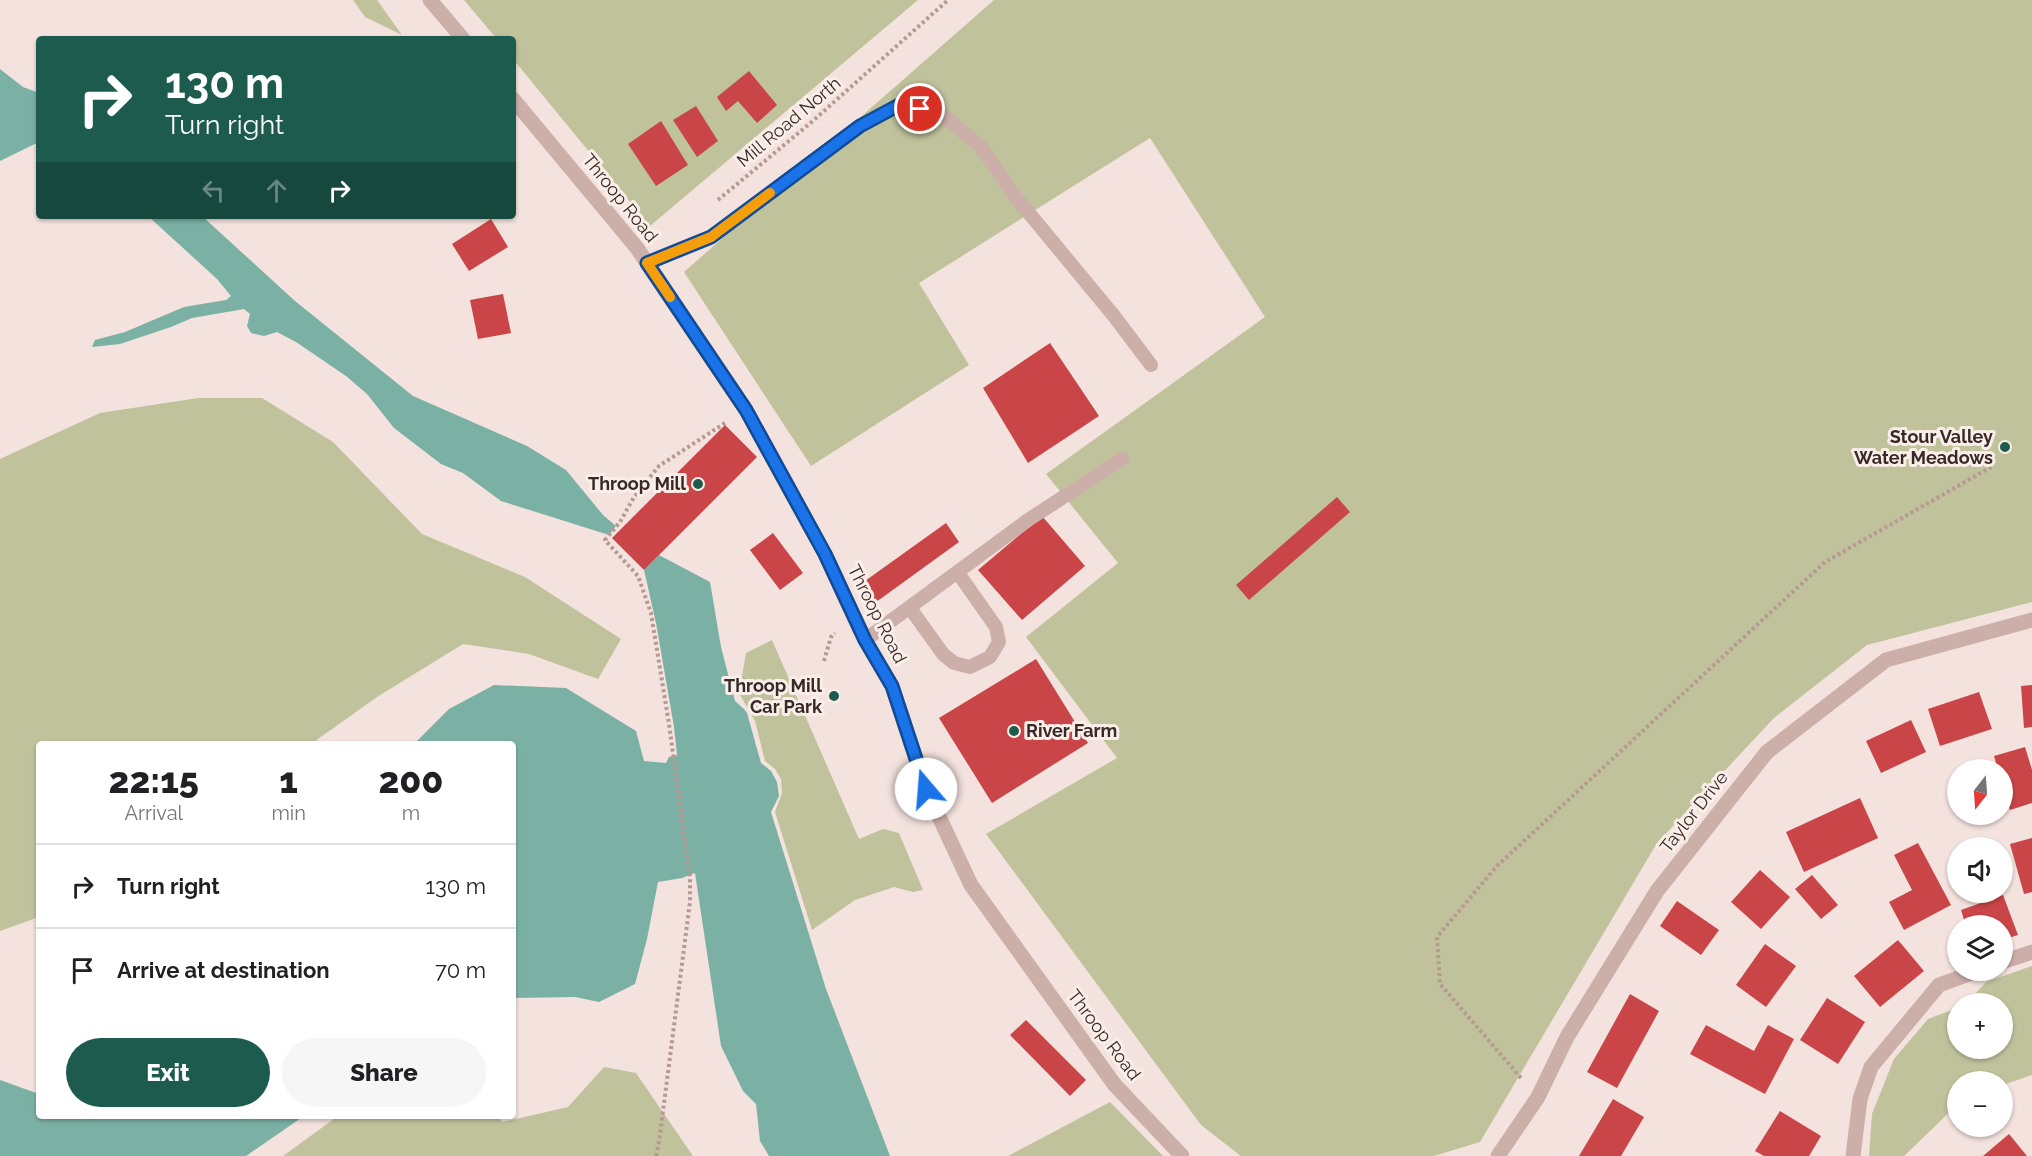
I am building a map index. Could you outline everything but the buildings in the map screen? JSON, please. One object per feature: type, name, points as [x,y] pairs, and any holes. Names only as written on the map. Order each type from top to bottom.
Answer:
[{"type":"street","points":[[430,0],[460,36]]},
{"type":"street","name":"Throop Road","points":[[516,103],[637,248],[746,410],[825,554],[865,640],[892,686],[926,789],[971,885],[1114,1084],[1182,1156]]},
{"type":"street","name":"Taylor Drive","points":[[1498,1156],[1538,1097],[1567,1037],[1656,891],[1767,752],[1886,660],[2032,620]]},
{"type":"street","points":[[2013,958],[2032,952]]},
{"type":"street","points":[[1853,1156],[1860,1099],[1871,1067],[1939,985],[1950,981]]},
{"type":"lane","points":[[647,263],[711,237],[860,126],[899,105],[940,113],[981,147],[1014,195],[1114,316],[1151,365]]},
{"type":"lane","points":[[865,640],[1028,520],[1122,459]]},
{"type":"lane","points":[[910,608],[943,654],[954,663],[970,667],[990,657],[999,642],[996,627],[958,573]]},
{"type":"path","name":"Mill Road North","points":[[715,202],[814,120],[948,0]]},
{"type":"path","points":[[656,1156],[688,913],[690,877],[651,614],[638,576],[605,540],[620,522],[634,497],[659,466],[746,410]]},
{"type":"path","points":[[1538,1097],[1440,984],[1437,937],[1497,866],[1825,562],[1993,466]]},
{"type":"green space","points":[[353,0],[377,0],[402,35],[365,17]]},
{"type":"green space","points":[[464,0],[918,0],[650,226],[516,63],[516,36],[494,36]]},
{"type":"green space","points":[[994,0],[2032,0],[2032,602],[1867,645],[1774,718],[1657,843],[1480,1142],[1434,1156],[1241,1156],[1201,1125],[986,834],[1117,758],[1026,637],[1118,563],[1046,474],[1265,317],[1150,138],[919,283],[969,365],[811,466],[684,272]]},
{"type":"green space","points":[[198,398],[262,398],[333,442],[422,534],[525,577],[621,639],[598,679],[529,654],[463,644],[377,697],[315,741],[36,741],[36,918],[0,931],[0,459],[100,413]]},
{"type":"green space","points":[[772,640],[859,839],[883,829],[899,833],[923,890],[913,892],[894,887],[855,900],[812,930],[775,812],[782,793],[781,779],[775,769],[765,761],[755,721],[739,693],[746,653]]},
{"type":"green space","points":[[2032,966],[2032,1075],[2013,1082],[2013,1071],[1947,1071],[1947,1115],[1904,1156],[1869,1156],[1872,1114],[1894,1059],[1928,1019],[1947,1012],[1947,1059],[2013,1059],[2013,993],[1976,993],[1989,981],[2013,981],[2013,973]]},
{"type":"green space","points":[[604,1067],[636,1073],[693,1156],[283,1156],[334,1119],[500,1119],[502,1122],[568,1107]]},
{"type":"green space","points":[[1110,1102],[1163,1156],[1008,1156]]},
{"type":"water","points":[[0,69],[23,87],[36,92],[36,143],[0,161]]},
{"type":"water","points":[[151,219],[205,219],[295,301],[413,396],[527,446],[566,470],[603,515],[616,526],[609,535],[501,501],[463,473],[441,464],[394,428],[367,394],[346,376],[296,342],[277,332],[264,336],[251,333],[247,326],[250,314],[244,309],[192,318],[120,344],[92,347],[95,340],[125,332],[184,307],[226,300],[231,296],[217,279]]},
{"type":"water","points":[[659,555],[710,582],[721,647],[735,701],[747,713],[761,763],[771,771],[777,782],[779,796],[771,812],[826,989],[890,1156],[769,1156],[760,1141],[756,1104],[743,1091],[721,1046],[695,873],[658,882],[647,939],[635,984],[599,1002],[575,997],[516,998],[516,741],[417,741],[449,709],[494,685],[566,688],[636,731],[644,761],[666,763],[669,757],[677,755],[656,623],[644,570]]},
{"type":"water","points":[[0,1080],[36,1093],[36,1119],[300,1119],[246,1156],[0,1156]]},
{"type":"slow traffic","points":[[670,297],[647,263],[711,237],[770,193]]},
{"type":"place","name":"Stour Valley Water Meadows","points":[[2005,447]]},
{"type":"place","name":"Throop Mill","points":[[698,484]]},
{"type":"place","name":"Throop Mill Car Park","points":[[834,696]]},
{"type":"place","name":"River Farm","points":[[1014,731]]},
{"type":"route","points":[[920,109],[899,105],[860,126],[711,237],[647,263],[746,410],[825,554],[865,640],[892,686],[926,789]]}]
